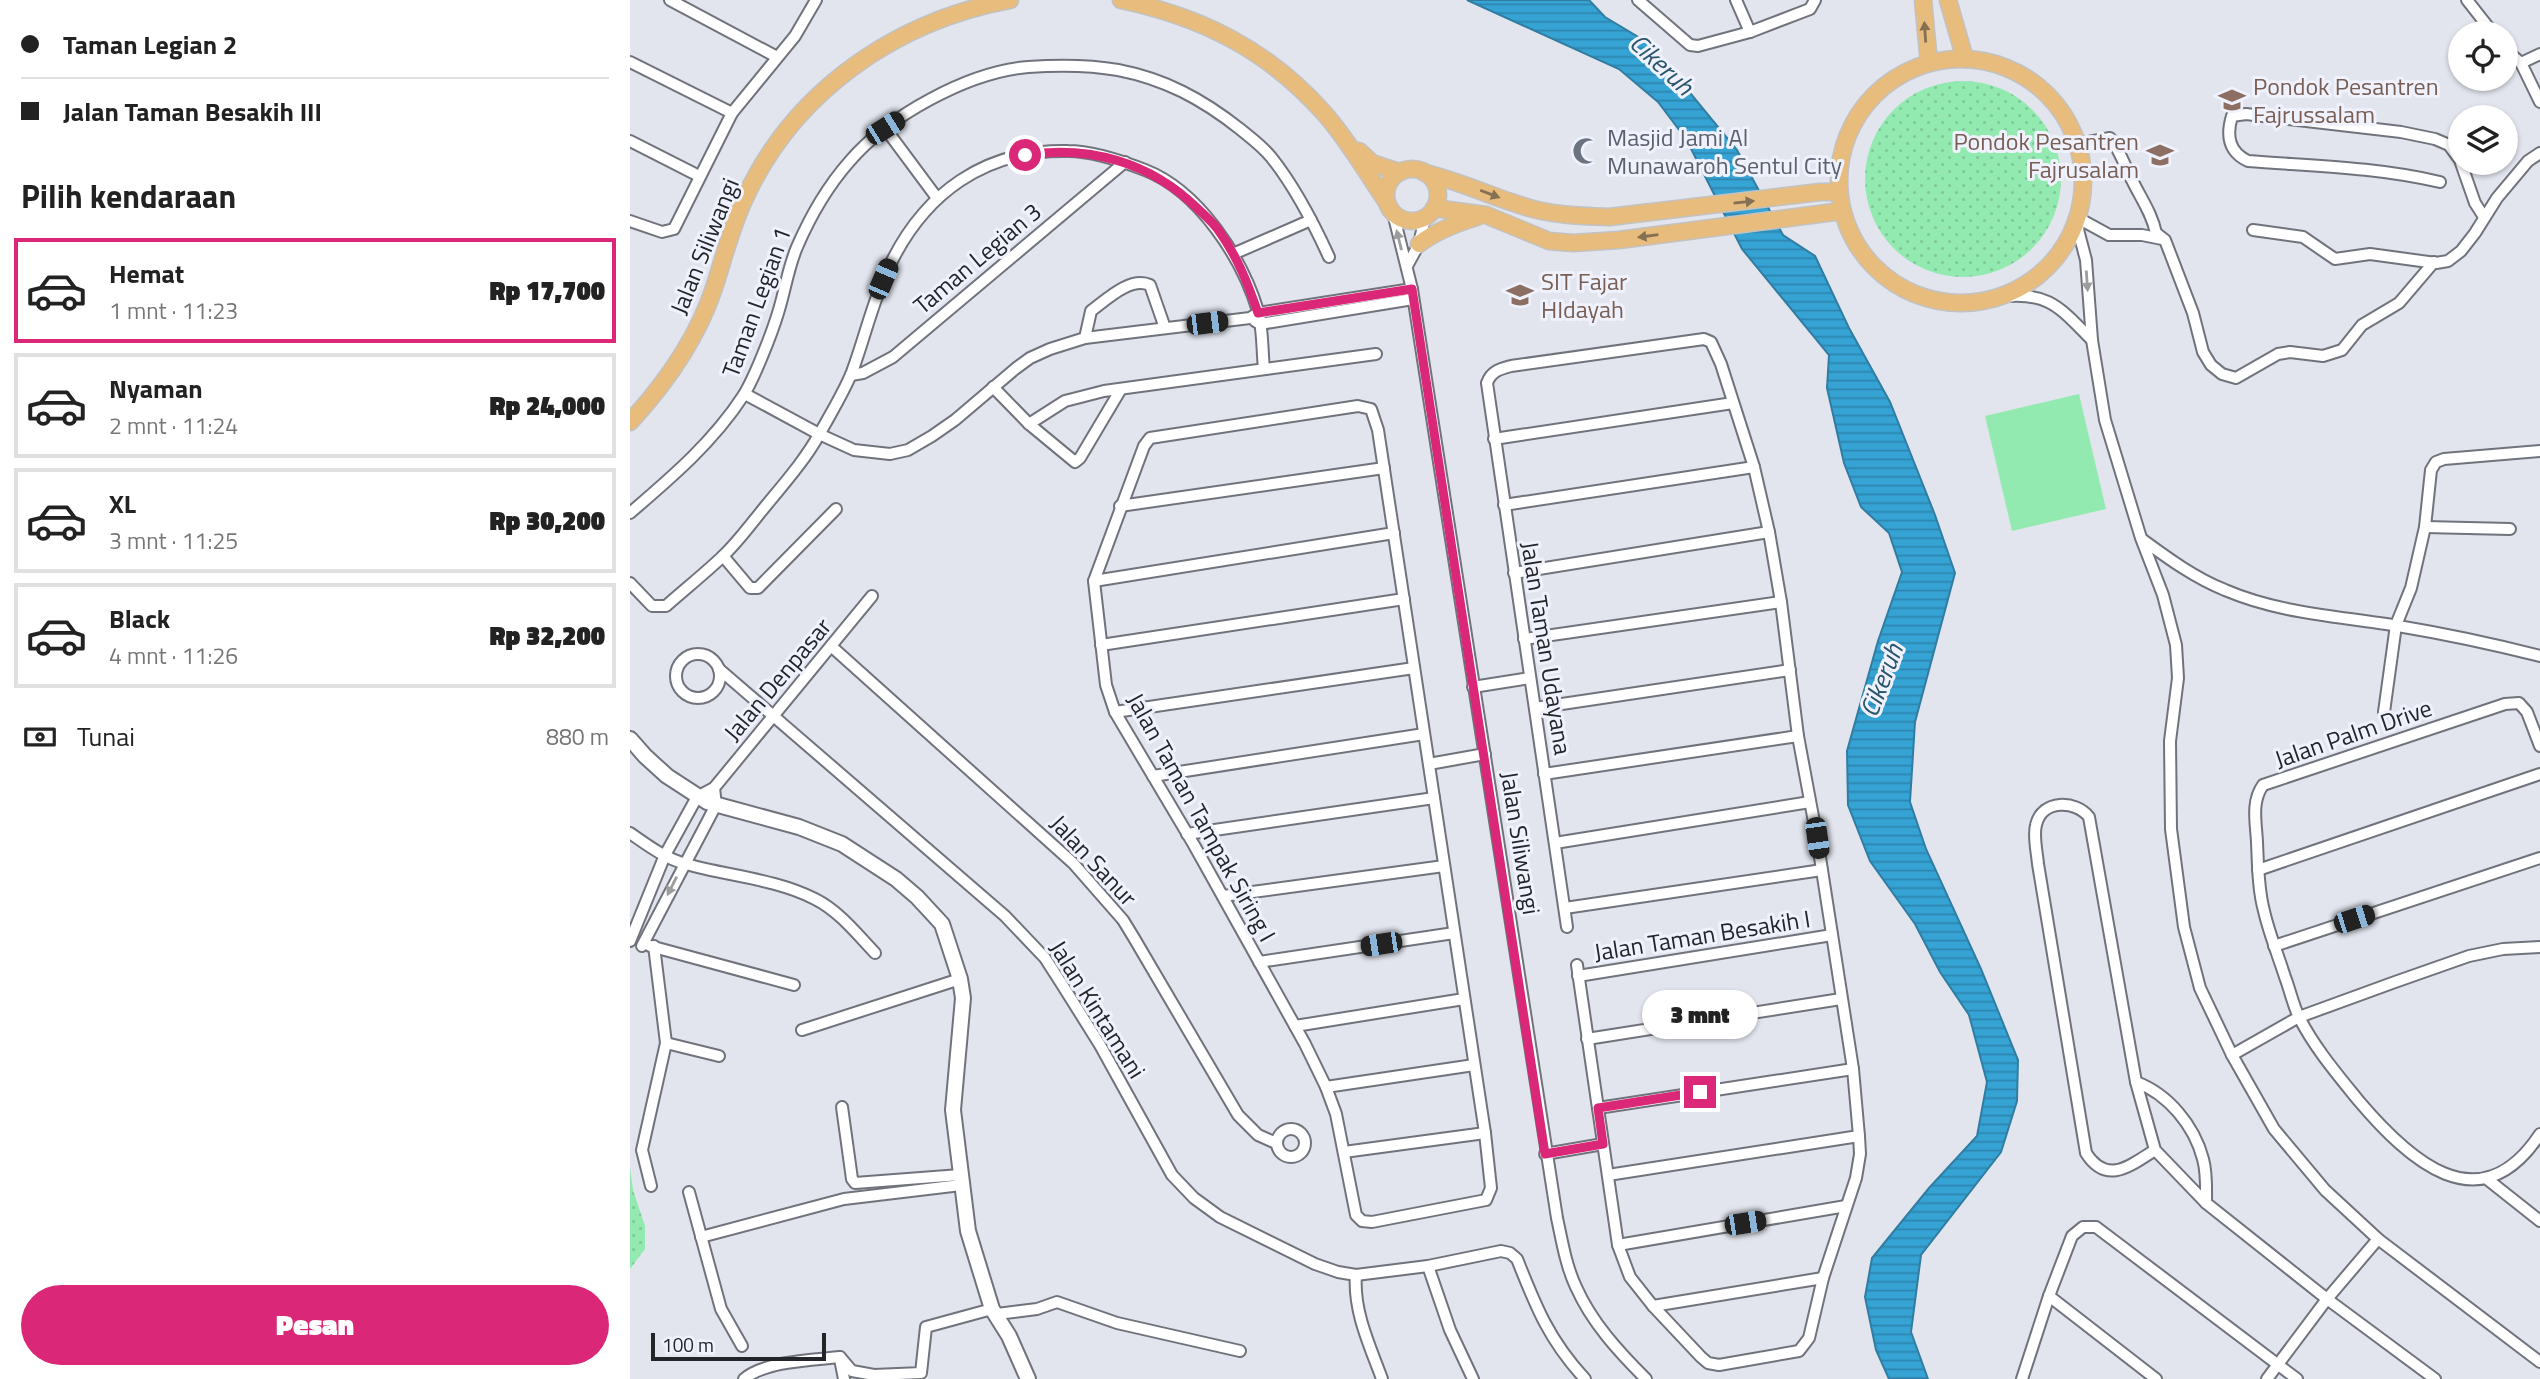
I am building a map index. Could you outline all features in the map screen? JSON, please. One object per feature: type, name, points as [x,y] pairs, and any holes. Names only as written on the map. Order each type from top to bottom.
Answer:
[{"type":"main road","name":"Jalan Siliwangi","points":[[630,422],[683,355],[706,310],[745,197],[787,129],[815,97],[857,63],[898,38],[943,18],[983,5],[1010,0]]},
{"type":"main road","points":[[1121,0],[1161,9],[1229,37],[1261,56],[1303,91],[1342,136],[1398,217],[1412,221],[1430,213],[1486,215],[1499,218],[1530,235],[1549,241],[1573,243],[1619,240],[1842,211]]},
{"type":"main road","points":[[1923,0],[1930,63]]},
{"type":"main road","points":[[1948,0],[1965,59]]},
{"type":"main road","points":[[1965,59],[1995,64],[2023,75],[2047,94],[2059,109],[2078,144],[2083,169],[2083,193],[2077,220],[2065,246],[2036,277],[2000,297],[1960,303],[1920,296],[1885,277],[1858,248],[1842,211],[1839,192],[1840,158],[1852,126],[1871,98],[1898,76],[1930,63],[1965,59]]},
{"type":"main road","points":[[1342,136],[1372,163],[1399,172],[1412,169],[1445,177],[1523,206],[1563,214],[1609,217],[1839,192]]},
{"type":"main road","points":[[1390,207],[1390,181],[1399,172]]},
{"type":"main road","points":[[1425,173],[1435,182],[1437,189],[1437,202],[1430,213]]},
{"type":"main road","points":[[1419,244],[1458,223],[1486,215]]},
{"type":"street","points":[[670,0],[777,57]]},
{"type":"street","points":[[1638,0],[1690,45],[1704,45],[1750,32],[1810,9],[1815,0]]},
{"type":"street","points":[[1736,0],[1750,32]]},
{"type":"street","points":[[2467,0],[2484,21]]},
{"type":"street","points":[[630,220],[662,232],[674,229],[732,113],[795,36],[814,1]]},
{"type":"street","points":[[2521,63],[2540,54]]},
{"type":"street","points":[[2518,60],[2540,102]]},
{"type":"street","points":[[630,62],[732,113]]},
{"type":"street","name":"Taman Legian 1","points":[[630,513],[700,451],[745,394],[778,314],[795,250],[810,219],[849,161],[885,128],[962,85],[996,73],[1028,67],[1109,69],[1143,75],[1199,99],[1260,145],[1272,158],[1311,220],[1329,257]]},
{"type":"street","points":[[2440,182],[2412,175],[2351,167],[2248,161],[2236,155],[2231,146],[2229,127],[2232,116],[2246,114],[2401,132],[2448,145]]},
{"type":"street","points":[[885,128],[937,198]]},
{"type":"street","points":[[2078,144],[2110,138],[2119,150],[2133,183],[2150,212],[2156,233],[2165,240],[2193,313],[2203,352],[2211,365],[2222,374],[2236,378],[2278,354],[2290,352],[2323,356],[2342,350],[2362,324],[2399,303],[2434,262]]},
{"type":"street","points":[[630,141],[699,176]]},
{"type":"street","points":[[630,583],[652,606],[666,606],[723,556],[784,485],[819,434],[851,375],[889,266],[917,220],[937,198],[958,181],[986,165],[1010,157],[1071,150],[1125,162],[1152,173],[1185,196],[1218,229],[1233,254],[1256,318],[1264,369]]},
{"type":"street","points":[[2253,230],[2303,237],[2334,259],[2370,254],[2434,262],[2448,261],[2461,251],[2476,233],[2484,217],[2528,160],[2540,153]]},
{"type":"street","name":"Taman Legian 3","points":[[851,375],[863,373],[893,358],[1125,162]]},
{"type":"street","points":[[2466,175],[2484,217]]},
{"type":"street","name":"Jalan Siliwangi","points":[[1390,207],[1413,294],[1545,1154],[1562,1241],[1575,1286],[1598,1324],[1646,1379]]},
{"type":"street","points":[[1407,266],[1419,244],[1430,213]]},
{"type":"street","points":[[1233,254],[1311,220]]},
{"type":"street","points":[[2077,220],[2109,235],[2142,235],[2165,240]]},
{"type":"street","points":[[2077,220],[2086,260],[2092,340],[2105,420],[2141,538],[2163,595],[2178,662],[2169,774],[2171,829],[2184,927],[2200,988],[2232,1055],[2274,1129],[2325,1190],[2378,1239],[2540,1362]]},
{"type":"street","points":[[1085,338],[1091,311],[1123,288],[1138,282],[1150,285],[1165,328]]},
{"type":"street","points":[[745,394],[854,450],[890,454],[908,450],[956,420],[1030,358],[1085,338],[1256,318],[1413,294]]},
{"type":"street","points":[[2000,297],[2023,294],[2040,297],[2067,315],[2092,340]]},
{"type":"street","name":"Jalan Taman Udayana","points":[[1567,927],[1494,439],[1487,388],[1489,376],[1497,370],[1511,366],[1704,339],[1711,342],[1721,364],[1733,403]]},
{"type":"street","points":[[1028,424],[1065,401],[1081,396],[1376,354]]},
{"type":"street","points":[[993,387],[1028,424],[1075,462],[1121,389]]},
{"type":"street","points":[[1494,439],[1733,403],[1754,467],[1781,602],[1798,736],[1853,1069],[1860,1154],[1856,1178],[1823,1278],[1808,1338],[1799,1351],[1719,1365],[1709,1363],[1653,1306],[1630,1276],[1618,1245],[1587,1039],[1841,999]]},
{"type":"street","name":"Jalan Taman Tampak Siring I","points":[[1384,468],[1378,430],[1371,409],[1358,406],[1150,438],[1144,446],[1120,506],[1094,581],[1106,685],[1115,712],[1223,896],[1296,1026],[1326,1087],[1336,1114],[1356,1215],[1362,1221],[1372,1222],[1486,1199],[1490,1188],[1485,1133]]},
{"type":"street","points":[[2384,712],[2396,625],[2410,588],[2425,527],[2431,470],[2436,462],[2444,459],[2540,452]]},
{"type":"street","points":[[1504,505],[1754,467]]},
{"type":"street","points":[[1120,506],[1384,468],[1485,1133],[1344,1152]]},
{"type":"street","points":[[723,556],[750,588],[758,588],[836,509]]},
{"type":"street","points":[[2425,527],[2510,529]]},
{"type":"street","points":[[1514,573],[1769,532]]},
{"type":"street","points":[[1094,581],[1394,533]]},
{"type":"street","points":[[2141,538],[2185,570],[2224,590],[2267,606],[2313,615],[2396,625],[2540,656]]},
{"type":"street","name":"Jalan Denpasar","points":[[697,797],[714,788],[872,596]]},
{"type":"street","points":[[1101,645],[1404,599]]},
{"type":"street","points":[[1524,639],[1781,602]]},
{"type":"street","name":"Jalan Sanur","points":[[831,646],[1073,863],[1123,920],[1238,1115],[1258,1135],[1276,1143]]},
{"type":"street","points":[[701,654],[712,658],[719,669],[720,681],[713,692],[702,698],[689,696],[679,688],[676,676],[679,664],[688,656],[701,654]]},
{"type":"street","points":[[1115,712],[1414,668]]},
{"type":"street","name":"Jalan Kintamani","points":[[719,669],[1005,916],[1045,958],[1100,1045],[1172,1175],[1194,1198],[1220,1217],[1315,1264],[1356,1275]]},
{"type":"street","points":[[1535,708],[1790,670]]},
{"type":"street","points":[[1473,687],[1530,678]]},
{"type":"street","name":"Jalan Palm Drive","points":[[2487,1179],[2437,1172],[2385,1132],[2339,1077],[2299,1017],[2263,909],[2255,808],[2257,795],[2263,785],[2505,704],[2519,703],[2527,712],[2540,746]]},
{"type":"street","points":[[1153,776],[1424,734]]},
{"type":"street","points":[[1544,774],[1798,736]]},
{"type":"street","points":[[630,739],[667,776],[697,797],[716,805],[826,836],[855,851],[896,879],[942,924],[960,978],[963,998],[953,1110],[968,1231],[995,1311],[1028,1379]]},
{"type":"street","points":[[1429,764],[1485,754]]},
{"type":"street","points":[[2258,870],[2540,774]]},
{"type":"street","points":[[651,1186],[642,1150],[666,1044],[648,946],[683,864],[716,805],[714,788]]},
{"type":"street","points":[[630,941],[665,855],[697,797]]},
{"type":"street","points":[[1187,834],[1434,798]]},
{"type":"street","points":[[1555,843],[1810,802]]},
{"type":"street","points":[[2155,1150],[2126,1168],[2113,1171],[2102,1170],[2086,1153],[2038,864],[2036,824],[2050,807],[2070,804],[2084,810],[2090,817],[2136,1082],[2155,1150],[2206,1203],[2327,1299],[2435,1379]]},
{"type":"street","points":[[630,833],[683,864],[769,884],[814,899],[845,921],[875,953]]},
{"type":"street","points":[[2274,946],[2540,858]]},
{"type":"street","points":[[1223,896],[1444,866]]},
{"type":"street","points":[[1565,908],[1822,870]]},
{"type":"street","points":[[1259,962],[1454,933]]},
{"type":"street","name":"Jalan Taman Besakih I","points":[[1587,1039],[1577,970],[1832,935]]},
{"type":"street","points":[[630,947],[648,946],[794,985]]},
{"type":"street","points":[[2232,1055],[2299,1017],[2469,956],[2503,949],[2540,947]]},
{"type":"street","points":[[802,1030],[960,978]]},
{"type":"street","points":[[1296,1026],[1464,999]]},
{"type":"street","points":[[666,1044],[719,1056]]},
{"type":"street","points":[[1326,1087],[1474,1065]]},
{"type":"street","points":[[1598,1108],[1853,1069]]},
{"type":"street","points":[[2136,1082],[2151,1087],[2164,1097],[2175,1108],[2192,1136],[2203,1159],[2206,1203]]},
{"type":"street","points":[[842,1107],[852,1179],[855,1184],[961,1180]]},
{"type":"street","points":[[2540,1135],[2530,1149],[2502,1173],[2487,1179],[2540,1221]]},
{"type":"street","points":[[1608,1175],[1859,1136]]},
{"type":"street","points":[[1545,1154],[1603,1144]]},
{"type":"street","points":[[701,1237],[844,1199],[961,1180]]},
{"type":"street","points":[[689,1192],[721,1310],[742,1346]]},
{"type":"street","points":[[1618,1245],[1846,1206]]},
{"type":"street","points":[[2022,1379],[2072,1236],[2083,1227],[2096,1227],[2297,1379]]},
{"type":"street","points":[[2267,1379],[2327,1299],[2378,1239]]},
{"type":"street","points":[[1382,1379],[1362,1322],[1355,1289],[1356,1275],[1428,1266],[1501,1251],[1510,1253],[1517,1259],[1546,1329],[1563,1356],[1585,1379]]},
{"type":"street","points":[[1428,1266],[1450,1330],[1473,1379]]},
{"type":"street","points":[[1653,1306],[1823,1278]]},
{"type":"street","points":[[2049,1296],[2156,1379]]},
{"type":"street","points":[[840,1357],[852,1371],[874,1375],[922,1373],[926,1327],[995,1311],[1037,1309],[1057,1302],[1117,1323],[1240,1351]]},
{"type":"street","points":[[744,1379],[754,1372],[779,1365],[840,1357]]},
{"type":"street","points":[[840,1357],[844,1379]]},
{"type":"green space","points":[[1963,81],[2000,89],[2032,110],[2053,142],[2061,179],[2053,216],[2032,248],[2000,269],[1963,277],[1926,269],[1894,248],[1873,216],[1865,179],[1873,142],[1894,110],[1926,89]]},
{"type":"green space","points":[[2079,394],[2106,509],[2012,531],[1985,416]]},
{"type":"green space","points":[[630,1168],[633,1190],[645,1226],[645,1249],[630,1269]]},
{"type":"water","name":"Cikeruh","points":[[1467,0],[1589,0],[1605,17],[1650,44],[1737,150],[1783,235],[1815,256],[1849,328],[1890,402],[1955,573],[1915,722],[1910,802],[1926,849],[1981,969],[2018,1060],[2017,1101],[2001,1152],[1921,1255],[1911,1332],[1928,1379],[1889,1379],[1876,1350],[1865,1297],[1872,1258],[1929,1188],[1977,1136],[1987,1082],[1969,1015],[1940,972],[1915,924],[1870,861],[1848,805],[1847,751],[1878,641],[1902,572],[1889,533],[1861,507],[1844,463],[1827,388],[1829,355],[1742,249],[1686,139],[1658,102],[1619,69]]},
{"type":"place","name":"Pondok Pesantren Fajrussalam","points":[[2232,100]]},
{"type":"place","name":"Masjid Jami Al Munawaroh Sentul City","points":[[1586,151]]},
{"type":"place","name":"Pondok Pesantren Fajrusalam","points":[[2160,155]]},
{"type":"place","name":"SIT Fajar HIdayah","points":[[1520,295]]},
{"type":"route","points":[[1025,155],[1071,150],[1125,162],[1152,173],[1171,185],[1218,229],[1243,273],[1258,313],[1412,289],[1545,1154],[1603,1144],[1598,1108],[1700,1092]]}]
